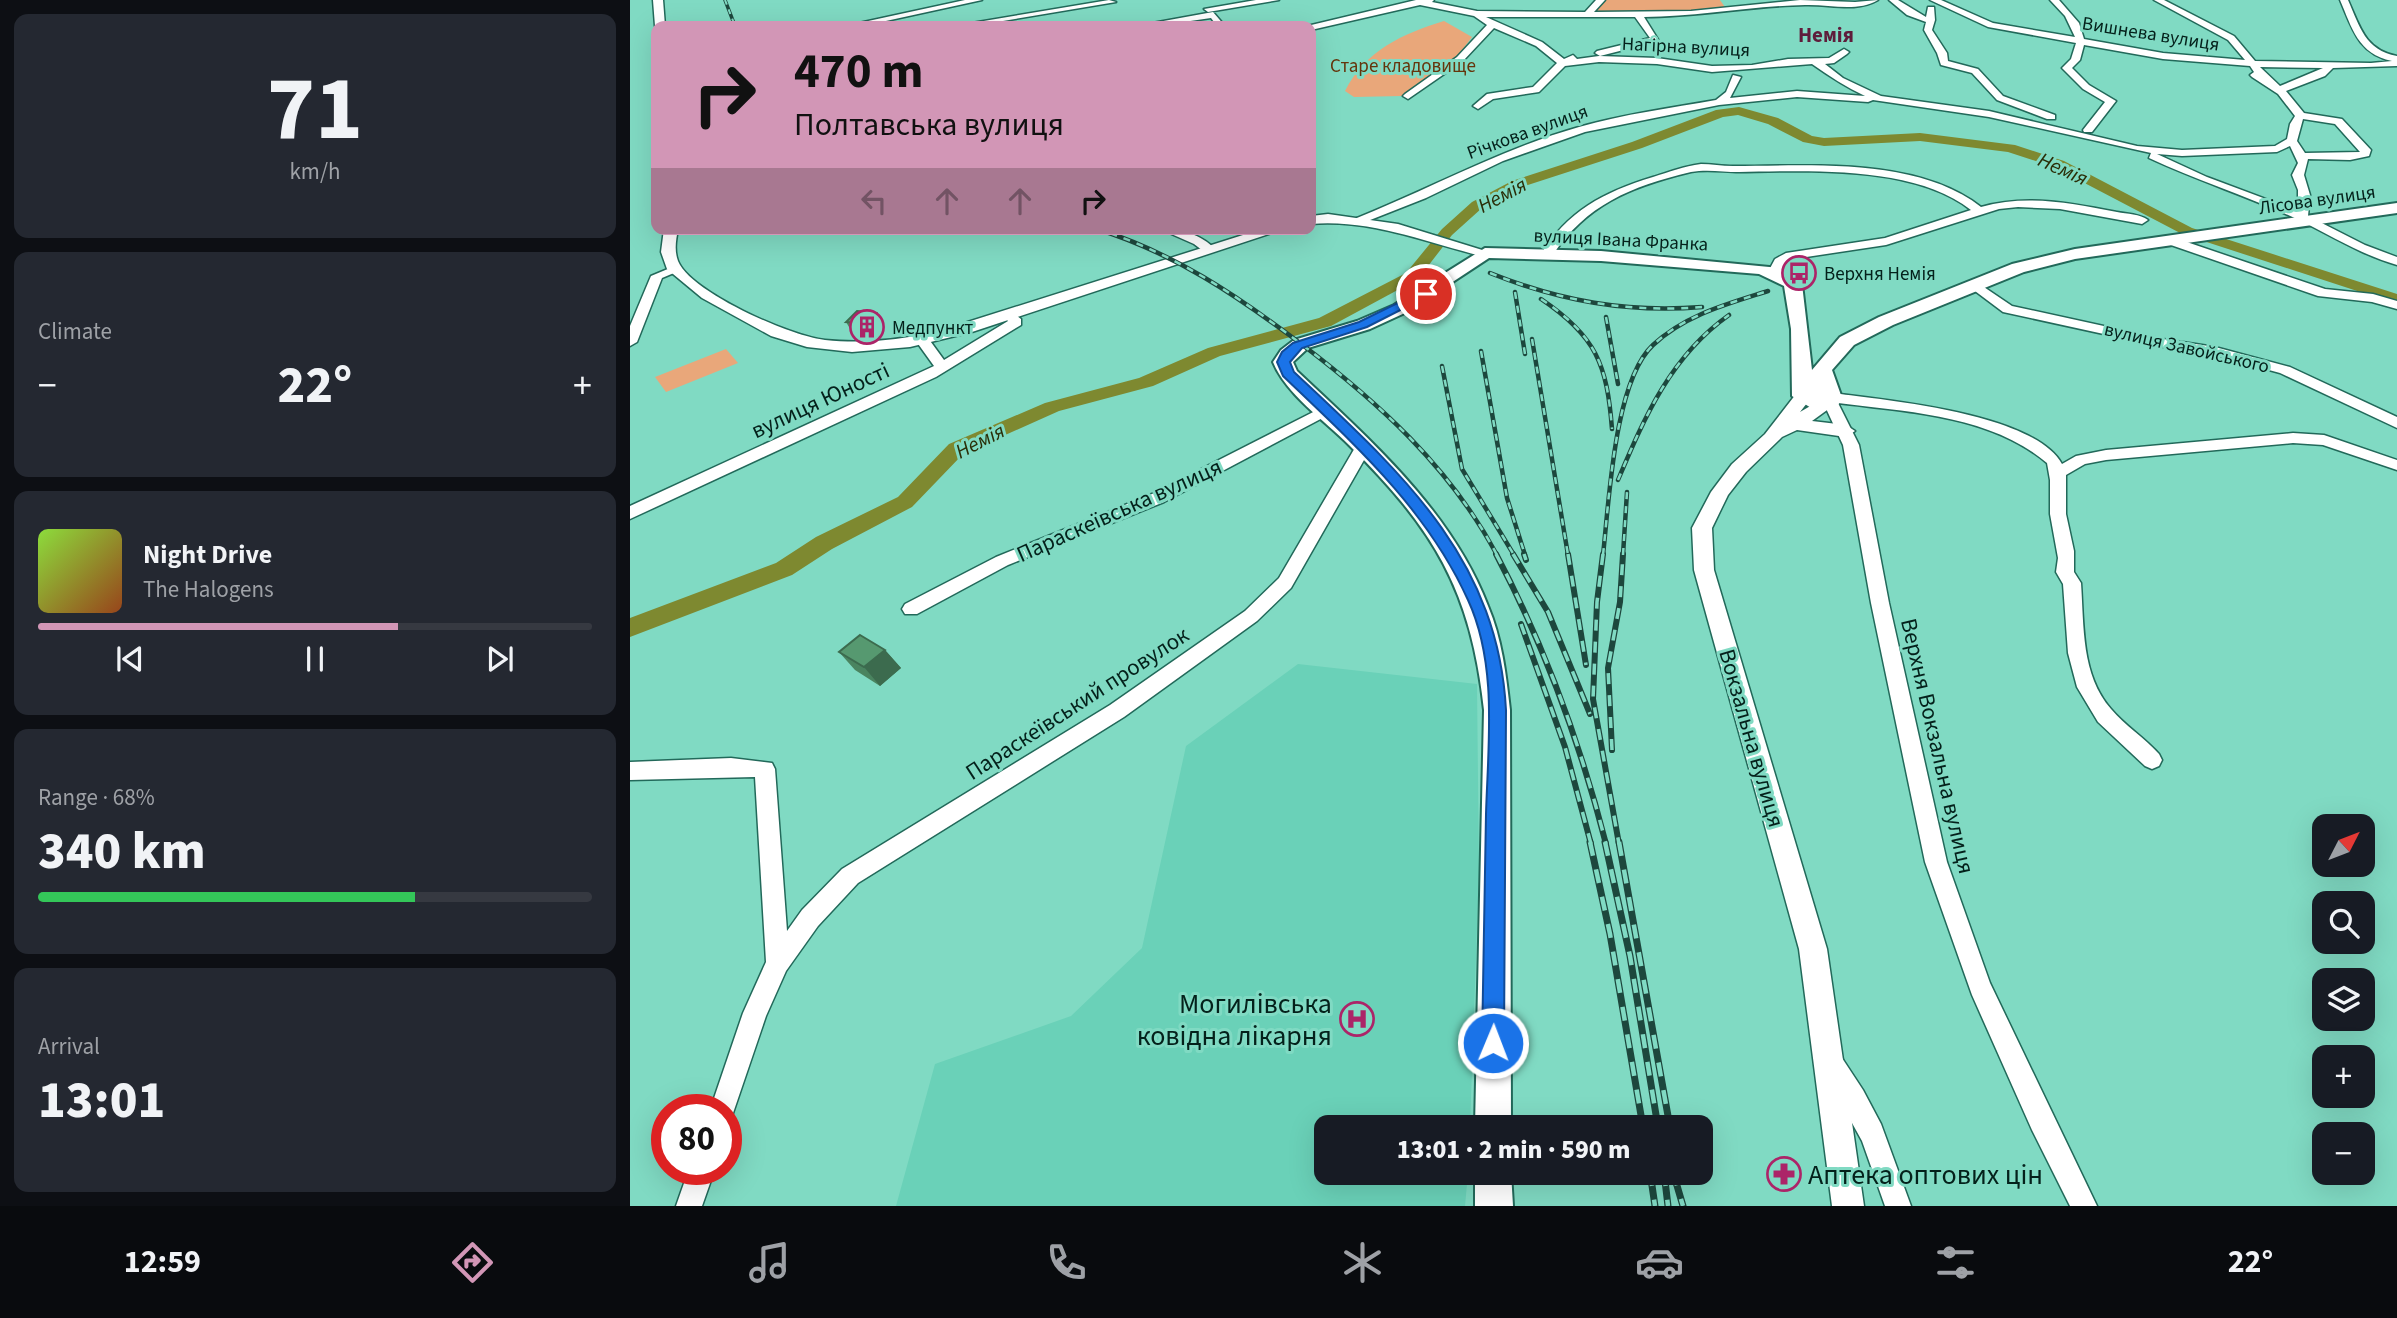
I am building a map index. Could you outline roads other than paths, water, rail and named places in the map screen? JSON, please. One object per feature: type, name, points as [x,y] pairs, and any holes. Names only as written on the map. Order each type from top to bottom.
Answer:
[{"type":"highway","name":"Лісова вулиця","points":[[1975,285],[2018,268],[2054,258],[2397,208]]},
{"type":"highway","name":"вулиця Івана Франка","points":[[1485,253],[1649,260],[1774,272]]},
{"type":"highway","points":[[1485,253],[1452,279],[1398,309],[1363,325],[1291,349],[1283,362],[1288,373],[1364,446],[1425,514],[1454,557],[1477,602],[1496,672],[1493,1115]]},
{"type":"highway","points":[[1774,272],[1793,284],[1800,329],[1818,389]]},
{"type":"highway","points":[[1800,329],[1824,342],[1847,341],[1886,321],[1975,285]]},
{"type":"highway","points":[[1818,389],[1847,341]]},
{"type":"highway","points":[[1493,1185],[1494,1206]]},
{"type":"main road","points":[[658,0],[660,21]]},
{"type":"main road","points":[[1316,218],[1356,222]]},
{"type":"main road","name":"вулиця Івана Франка","points":[[1356,222],[1429,237],[1485,253]]},
{"type":"main road","points":[[669,235],[666,245],[668,258],[675,270]]},
{"type":"main road","name":"вулиця Юності","points":[[675,270],[734,313],[797,340],[849,347],[923,341],[1258,235]]},
{"type":"main road","name":"Вокзальна вулиця","points":[[1771,438],[1795,424],[1818,389]]},
{"type":"main road","name":"Вокзальна вулиця","points":[[1818,389],[1739,468],[1720,492],[1702,528],[1704,570],[1813,949],[1848,1206]]},
{"type":"main road","points":[[1795,424],[1846,431]]},
{"type":"street","points":[[873,21],[978,0]]},
{"type":"street","points":[[1203,0],[1217,21]]},
{"type":"street","points":[[1165,21],[1275,0]]},
{"type":"street","points":[[1316,26],[1430,0]]},
{"type":"street","points":[[1587,15],[1601,0]]},
{"type":"street","points":[[1421,1],[1477,14],[1639,16],[1691,15],[1805,2],[1854,5],[1874,0]]},
{"type":"street","points":[[1893,0],[1914,15],[1931,20]]},
{"type":"street","name":"Вишнева вулиця","points":[[1934,0],[1992,24],[2163,56],[2254,64],[2371,66],[2397,61]]},
{"type":"street","points":[[2054,0],[2076,22],[2081,40],[2074,63],[2067,68],[2086,87],[2111,101],[2088,130]]},
{"type":"street","points":[[2158,0],[2223,33],[2265,79],[2297,108],[2301,116]]},
{"type":"street","points":[[2344,0],[2363,46],[2397,61]]},
{"type":"street","points":[[977,21],[1021,9],[1112,2]]},
{"type":"street","points":[[1947,7],[1934,6],[1930,10],[1928,30],[1942,53],[1944,63],[1975,71],[2000,98],[2088,130],[2119,145]]},
{"type":"street","points":[[1021,9],[1021,21]]},
{"type":"street","points":[[1477,14],[1539,44],[1563,63]]},
{"type":"street","name":"Нагірна вулиця","points":[[1478,106],[1490,96],[1536,90],[1546,77],[1573,57],[1657,39],[1639,16]]},
{"type":"street","points":[[1408,96],[1460,59],[1493,24]]},
{"type":"street","name":"Нагірна вулиця","points":[[1563,63],[1599,59],[1657,61],[1713,69],[1752,68],[1788,62],[1817,64],[1831,61],[1844,52]]},
{"type":"street","points":[[2214,61],[2265,79]]},
{"type":"street","name":"Річкова вулиця","points":[[1817,64],[1879,99]]},
{"type":"street","points":[[2278,90],[2322,74],[2332,65]]},
{"type":"street","points":[[1719,102],[1730,93],[1736,77],[1752,68]]},
{"type":"street","points":[[1713,69],[1736,77]]},
{"type":"street","name":"Річкова вулиця","points":[[1356,222],[1422,196],[1499,159],[1582,129],[1719,102],[1797,94],[1879,99],[1989,114],[2137,149],[2167,153],[2277,149],[2292,141]]},
{"type":"street","points":[[2301,116],[2295,124],[2292,141],[2302,156],[2303,163],[2298,175],[2307,220]]},
{"type":"street","points":[[2301,116],[2337,121],[2366,150],[2365,153],[2350,157],[2302,156]]},
{"type":"street","name":"Річкова вулиця","points":[[2137,149],[2203,179],[2307,220],[2361,248],[2397,261]]},
{"type":"street","points":[[1546,256],[1562,229],[1581,212],[1618,191],[1697,168],[1830,169],[1921,181],[1970,200],[1979,211]]},
{"type":"street","points":[[1774,272],[1779,262],[1790,256],[1886,241],[1965,218],[1993,206],[2043,206],[2142,220]]},
{"type":"street","points":[[1182,235],[1198,241],[1210,250]]},
{"type":"street","points":[[2172,241],[2323,293],[2373,298],[2397,305]]},
{"type":"street","points":[[630,342],[657,276],[675,270]]},
{"type":"street","name":"вулиця Завойського","points":[[1975,285],[2008,309],[2163,343],[2216,351],[2285,370],[2397,423]]},
{"type":"street","name":"вулиця Юності","points":[[630,513],[942,367],[1016,322],[1010,315]]},
{"type":"street","points":[[923,341],[926,349],[942,367]]},
{"type":"street","points":[[1818,389],[1986,422],[2014,435],[2053,460],[2058,473],[2056,493],[2067,559],[2065,572],[2072,583],[2084,687],[2105,716],[2135,740],[2152,760]]},
{"type":"street","name":"Верхня Вокзальна вулиця","points":[[1818,389],[1846,431],[1937,862],[1980,986],[2041,1121],[2084,1206]]},
{"type":"street","name":"Параскеївська вулиця","points":[[911,609],[1002,561],[1158,498],[1327,410]]},
{"type":"street","points":[[2058,473],[2081,460],[2106,454],[2275,441],[2299,435],[2333,442],[2397,465]]},
{"type":"street","name":"Параскеївський провулок","points":[[778,963],[810,918],[850,876],[1116,711],[1251,616],[1285,583],[1364,446]]},
{"type":"street","points":[[630,771],[731,767],[765,769],[778,963],[755,1013],[727,1094]]},
{"type":"street","points":[[1827,1059],[1850,1089],[1885,1164],[1898,1206]]},
{"type":"street","points":[[689,1206],[696,1185]]},
{"type":"waterway","name":"Немія","points":[[630,628],[784,569],[824,543],[905,502],[956,449],[1052,407],[1146,382],[1214,352],[1325,322],[1412,276],[1447,232],[1477,205],[1517,184],[1637,145],[1721,113],[1739,111],[1773,121],[1808,139],[1824,142],[1920,137],[2010,148],[2059,164],[2187,231],[2397,299]]},
{"type":"railway","points":[[725,0],[733,21]]},
{"type":"railway","points":[[1114,235],[1152,250],[1203,277],[1252,308],[1329,365],[1384,413],[1435,465],[1478,523],[1497,555]]},
{"type":"railway","points":[[1490,273],[1542,291],[1594,303],[1647,308],[1702,307]]},
{"type":"railway","points":[[1603,555],[1616,444],[1630,386],[1640,362],[1665,335],[1693,318],[1768,291]]},
{"type":"railway","points":[[1515,292],[1525,354]]},
{"type":"railway","points":[[1541,299],[1575,326],[1595,354],[1607,386],[1612,429]]},
{"type":"railway","points":[[1618,480],[1650,410],[1676,368],[1691,349],[1729,315]]},
{"type":"railway","points":[[1606,317],[1618,384]]},
{"type":"railway","points":[[1532,339],[1568,555]]},
{"type":"railway","points":[[1481,351],[1507,498],[1525,555]]},
{"type":"railway","points":[[1442,366],[1462,469],[1514,555]]},
{"type":"railway","points":[[1623,555],[1627,492]]},
{"type":"railway","points":[[1496,554],[1530,624],[1560,696],[1585,769],[1606,844]]},
{"type":"railway","points":[[1513,554],[1548,612],[1590,714]]},
{"type":"railway","points":[[1524,554],[1526,560]]},
{"type":"railway","points":[[1568,554],[1586,665]]},
{"type":"railway","points":[[1603,554],[1597,602],[1593,699],[1619,844]]},
{"type":"railway","points":[[1612,750],[1608,668],[1620,602],[1623,554]]},
{"type":"railway","points":[[1521,624],[1565,747],[1591,844]]},
{"type":"railway","points":[[1590,842],[1610,934],[1641,1115]]},
{"type":"railway","points":[[1605,842],[1630,956],[1656,1115]]},
{"type":"railway","points":[[1619,842],[1668,1115]]},
{"type":"railway","points":[[1652,1185],[1655,1206]]},
{"type":"railway","points":[[1666,1185],[1668,1206]]},
{"type":"railway","points":[[1677,1185],[1683,1206]]},
{"type":"place","name":"Верхня Немія","points":[[1799,273]]},
{"type":"place","name":"Медпункт","points":[[867,327]]},
{"type":"place","name":"Могилівська ковідна лікарня","points":[[1357,1019]]},
{"type":"place","name":"Аптека оптових цін","points":[[1784,1174]]},
{"type":"district","name":"Немія","points":[[1826,35]]},
{"type":"park label","name":"Старе кладовище","points":[[1403,65]]}]
